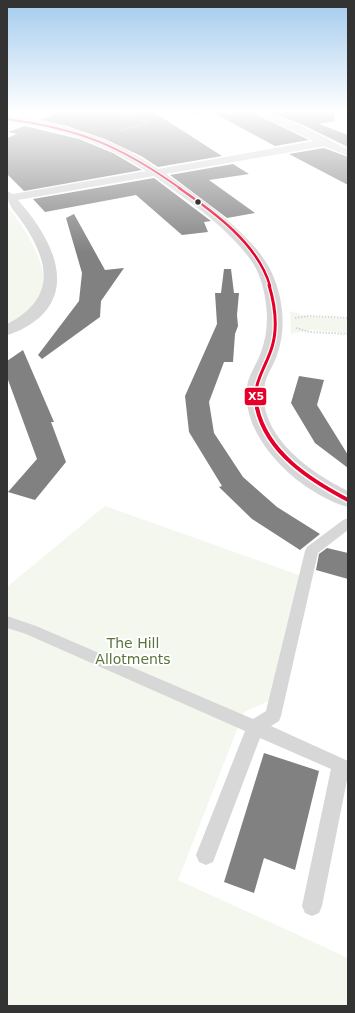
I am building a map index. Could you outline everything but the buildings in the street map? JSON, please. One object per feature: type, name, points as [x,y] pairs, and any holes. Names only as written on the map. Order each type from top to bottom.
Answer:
[{"type":"street","points":[[133,158],[224,223],[246,246],[267,275],[275,321],[270,350],[256,385],[256,407],[261,425],[271,442],[287,459],[307,476],[335,494],[348,500]]},
{"type":"street","points":[[7,330],[22,323],[38,310],[48,296],[51,281],[50,268],[37,236],[8,197],[233,158]]},
{"type":"lane","points":[[206,855],[255,727],[273,716],[312,550],[348,523]]},
{"type":"lane","points":[[7,622],[31,630],[341,765],[312,906]]},
{"type":"path","points":[[275,321],[309,316],[348,318]]},
{"type":"path","points":[[275,321],[310,332],[348,334]]},
{"type":"green space","points":[[7,206],[14,214],[35,249],[43,274],[43,286],[40,297],[34,306],[7,324]]},
{"type":"green space","points":[[290,311],[310,317],[348,319],[348,333],[311,330],[291,334]]},
{"type":"green space","name":"The Hill Allotments","points":[[105,506],[307,578],[271,700],[244,712],[178,880],[348,958],[348,1006],[7,1006],[7,587]]},
{"type":"transit line","name":"X5","points":[[134,158],[162,175],[208,209],[246,245],[259,261],[265,273],[272,295],[275,325],[272,348],[257,382],[255,402],[259,420],[269,438],[282,454],[315,481],[348,500]]}]
